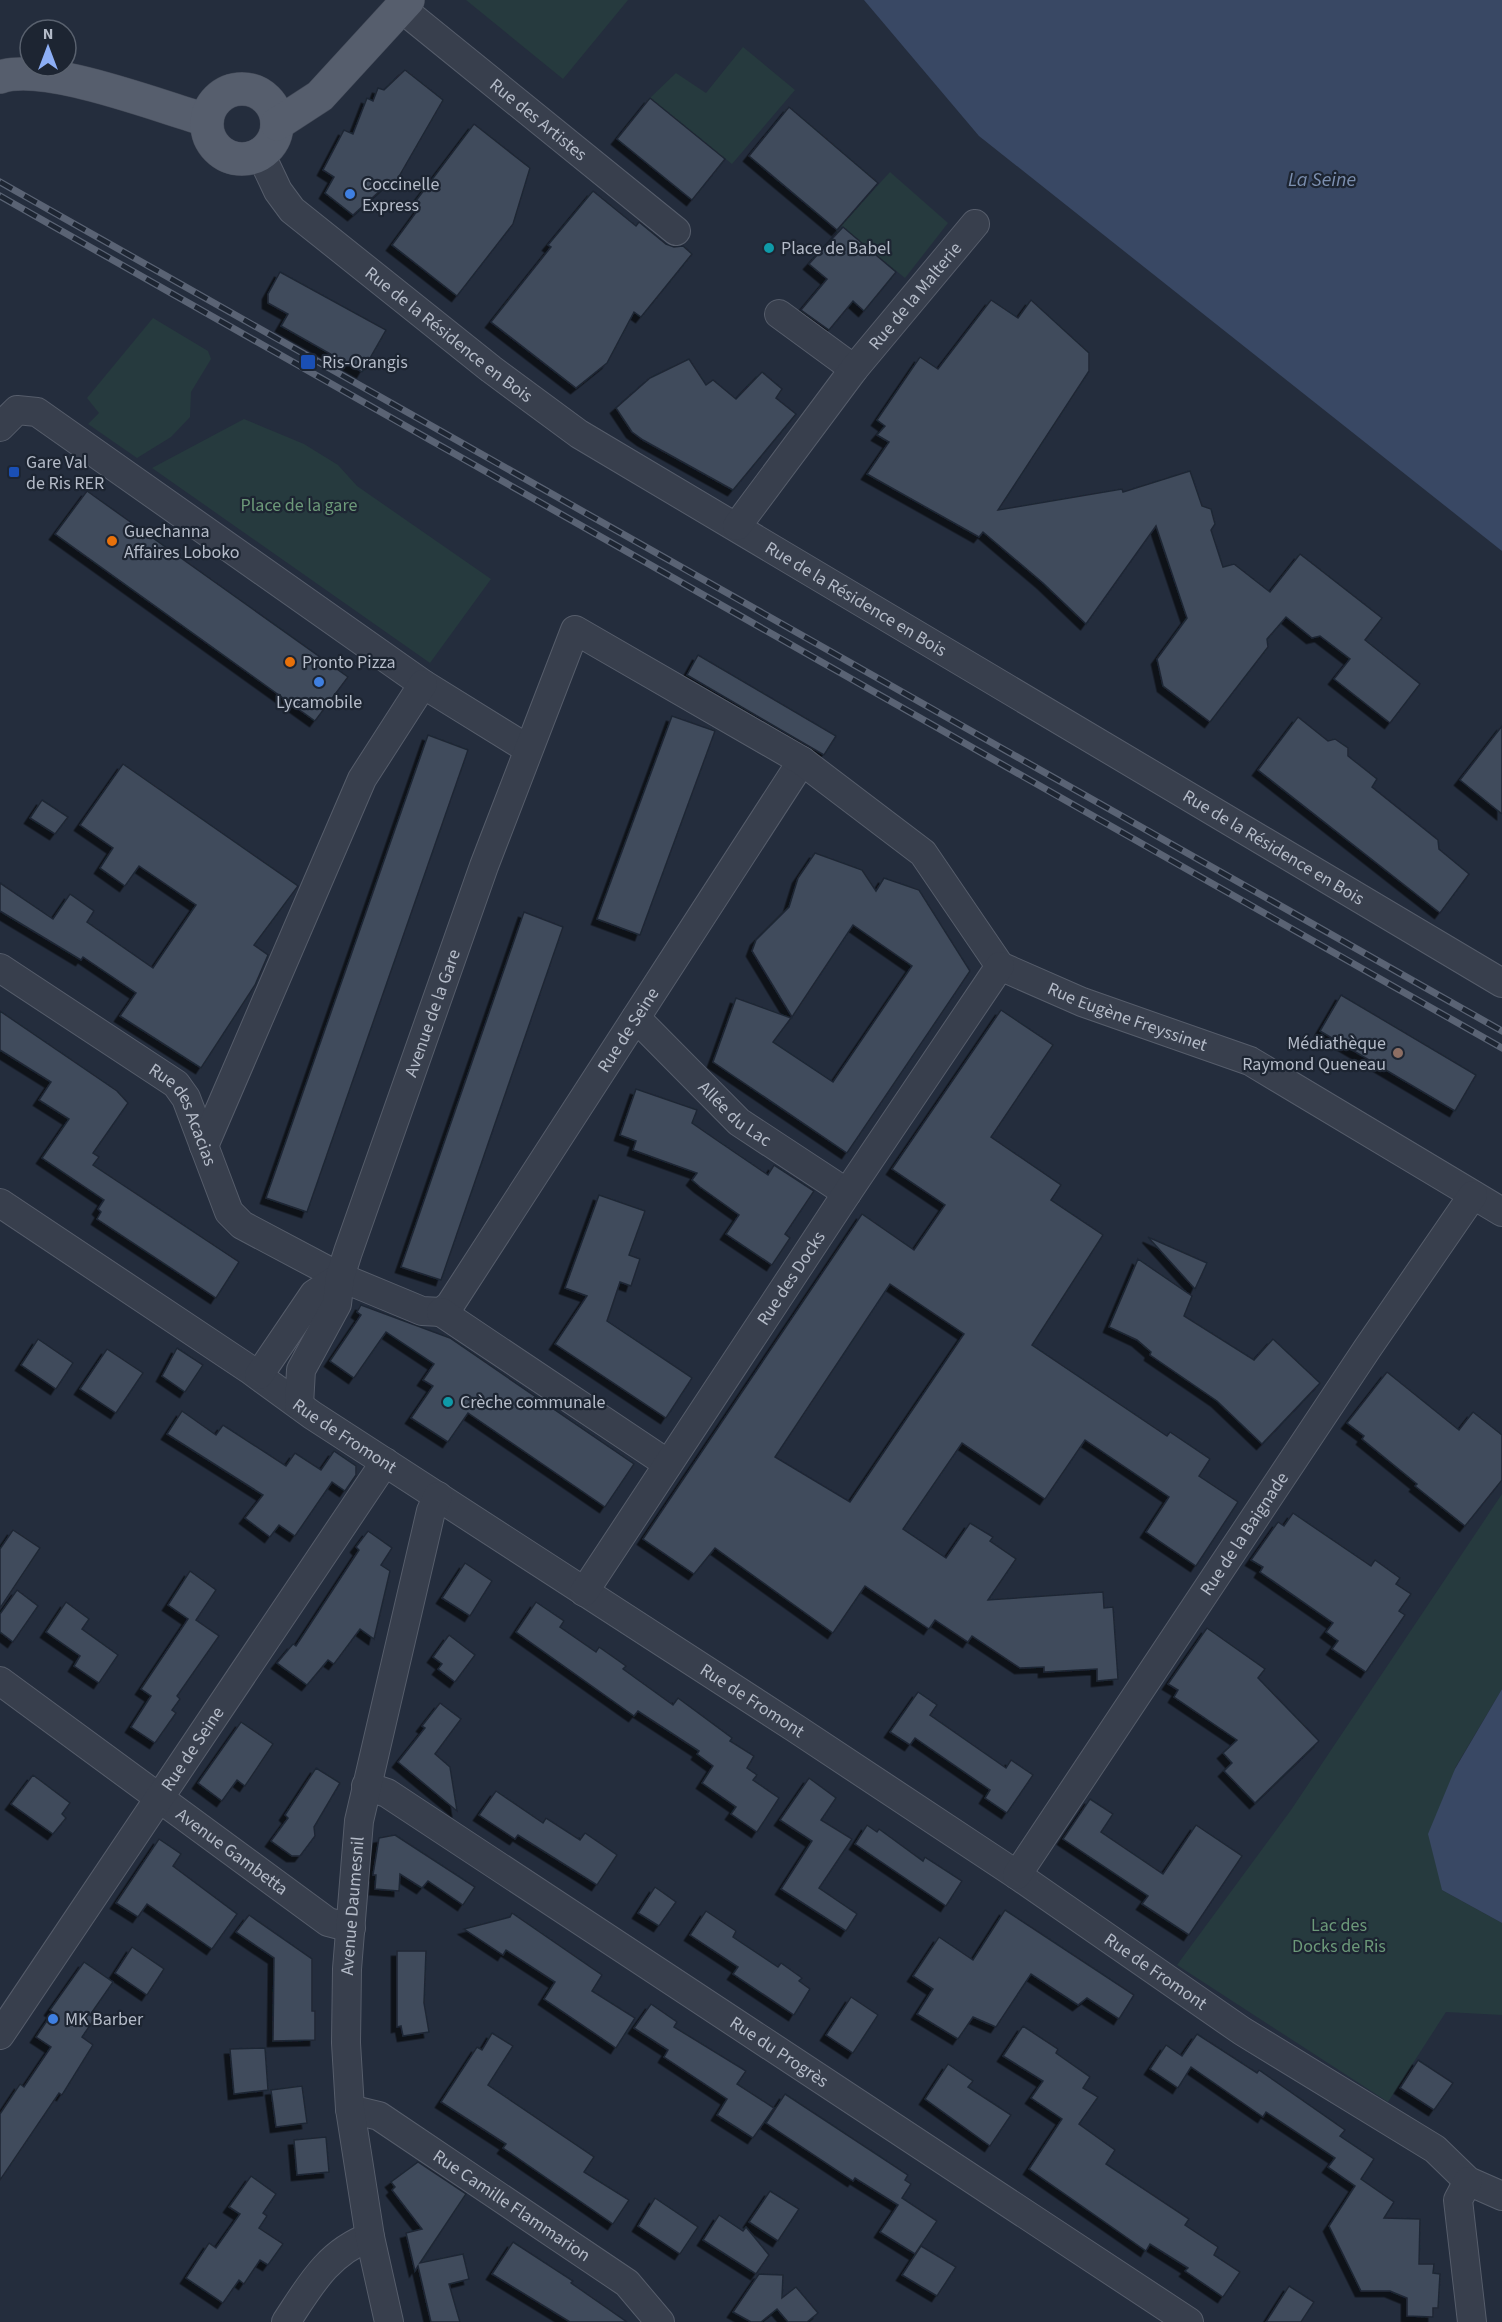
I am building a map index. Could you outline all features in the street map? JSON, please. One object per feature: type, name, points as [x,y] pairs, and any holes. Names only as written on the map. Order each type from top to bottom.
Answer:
[{"type":"main road","points":[[277,124],[320,96],[405,4]]},
{"type":"main road","points":[[0,77],[12,73],[49,74],[207,120]]},
{"type":"main road","points":[[242,89],[252,90],[267,99],[275,112],[277,124],[270,145],[260,153],[242,159],[227,156],[215,147],[208,132],[207,120],[217,99],[230,91],[242,89]]},
{"type":"street","name":"Rue des Artistes","points":[[405,4],[676,231]]},
{"type":"street","name":"Rue de la Résidence en Bois","points":[[260,153],[278,191],[292,210],[483,363],[579,434],[1502,983]]},
{"type":"street","name":"Rue de la Malterie","points":[[737,526],[854,369],[975,224]]},
{"type":"street","points":[[779,314],[854,369]]},
{"type":"street","points":[[8,419],[37,412],[423,684],[528,749]]},
{"type":"street","name":"Avenue de la Gare","points":[[340,1277],[484,866],[575,630],[802,761]]},
{"type":"street","points":[[204,1146],[362,779],[423,684]]},
{"type":"street","points":[[802,761],[923,853],[1000,966]]},
{"type":"street","name":"Rue de Seine","points":[[441,1312],[450,1305],[802,761]]},
{"type":"street","name":"Rue des Docks","points":[[584,1592],[1000,966]]},
{"type":"street","name":"Rue Eugène Freyssinet","points":[[1000,966],[1082,1002],[1250,1061],[1502,1212]]},
{"type":"street","name":"Rue des Acacias","points":[[0,968],[176,1084],[186,1098],[229,1212],[242,1226],[340,1277]]},
{"type":"street","name":"Allée du Lac","points":[[636,1018],[739,1122],[847,1193]]},
{"type":"street","name":"Rue de la Baignade","points":[[1017,1875],[1367,1349],[1473,1195]]},
{"type":"street","name":"Rue de Fromont","points":[[0,1203],[259,1375],[299,1405],[385,1462],[1017,1875],[1242,2031],[1435,2149],[1468,2181],[1502,2196]]},
{"type":"street","points":[[340,1277],[423,1311],[441,1312],[668,1464]]},
{"type":"street","points":[[259,1375],[314,1294],[340,1277]]},
{"type":"street","points":[[299,1405],[302,1370],[337,1304],[340,1277]]},
{"type":"street","name":"Rue de Seine","points":[[0,2035],[10,2000],[158,1799],[385,1462]]},
{"type":"street","name":"Avenue Daumesnil","points":[[389,2322],[370,2237],[350,2109],[346,2043],[347,1969],[353,1879],[366,1786],[430,1511],[438,1496]]},
{"type":"street","name":"Avenue Gambetta","points":[[0,1681],[328,1922],[351,1928]]},
{"type":"street","name":"Rue du Progrès","points":[[366,1786],[387,1793],[1189,2322]]},
{"type":"street","name":"Rue Camille Flammarion","points":[[350,2109],[379,2116],[627,2283],[660,2322]]},
{"type":"street","points":[[1468,2181],[1458,2200],[1472,2322]]},
{"type":"street","points":[[285,2322],[320,2270],[339,2253],[370,2237]]},
{"type":"green space","points":[[466,0],[628,0],[563,79]]},
{"type":"green space","points":[[743,47],[795,90],[732,164],[650,98],[676,73],[706,93]]},
{"type":"green space","points":[[890,172],[948,223],[905,278],[841,226]]},
{"type":"green space","points":[[153,318],[208,351],[211,359],[191,392],[190,417],[171,437],[137,458],[88,424],[99,413],[87,398]]},
{"type":"green space","name":"Place de la gare","points":[[244,419],[304,444],[338,465],[357,486],[491,579],[430,663],[152,468]]},
{"type":"green space","name":"Lac des Docks de Ris","points":[[1502,1494],[1502,1689],[1455,1768],[1442,1890],[1502,1923],[1502,2015],[1446,2012],[1388,2102],[1177,1965],[1291,1810]]},
{"type":"water","name":"La Seine","points":[[864,0],[1502,0],[1502,551],[979,136]]},
{"type":"water","points":[[1502,1689],[1502,1923],[1442,1890],[1428,1834],[1455,1769]]},
{"type":"building","points":[[405,70],[443,100],[394,185],[390,182],[353,215],[325,193],[334,177],[323,170],[344,130],[353,134],[367,98],[373,101],[378,88],[384,90]]},
{"type":"building","points":[[650,98],[725,159],[692,200],[617,139]]},
{"type":"building","points":[[789,107],[878,183],[837,230],[749,156]]},
{"type":"building","points":[[474,124],[530,168],[513,224],[457,296],[392,245],[420,207],[415,202]]},
{"type":"building","points":[[593,191],[636,226],[639,222],[666,244],[674,247],[683,246],[692,254],[641,317],[634,312],[607,363],[576,388],[491,322],[551,247],[548,245]]},
{"type":"building","points":[[843,227],[896,272],[864,311],[853,301],[829,330],[801,310],[827,279],[809,264]]},
{"type":"building","points":[[280,272],[386,330],[362,372],[281,326],[288,314],[268,303],[268,294]]},
{"type":"building","points":[[991,300],[1018,318],[1031,300],[1089,353],[1089,371],[998,510],[1122,489],[1123,492],[1190,471],[1202,506],[1211,509],[1215,524],[1211,530],[1223,567],[1234,564],[1270,592],[1300,554],[1382,618],[1365,640],[1420,684],[1390,723],[1334,679],[1350,659],[1320,636],[1312,638],[1286,617],[1267,639],[1268,647],[1210,722],[1163,686],[1157,659],[1187,618],[1156,526],[1086,624],[1043,583],[983,532],[979,537],[867,474],[889,442],[877,435],[885,426],[877,420],[920,357],[938,369]]},
{"type":"building","points":[[689,359],[706,385],[713,380],[736,399],[762,372],[782,389],[776,398],[796,414],[733,490],[643,440],[632,432],[616,408],[650,378]]},
{"type":"building","points":[[87,491],[348,677],[315,721],[55,534]]},
{"type":"building","points":[[698,655],[836,736],[824,755],[687,675]]},
{"type":"building","points":[[672,716],[715,731],[640,935],[597,919]]},
{"type":"building","points":[[1298,717],[1328,741],[1335,739],[1348,748],[1348,756],[1377,779],[1372,787],[1438,840],[1439,849],[1469,874],[1440,913],[1258,770]]},
{"type":"building","points":[[1502,726],[1502,814],[1460,780]]},
{"type":"building","points":[[428,735],[468,750],[307,1212],[266,1198]]},
{"type":"building","points":[[123,764],[298,886],[254,945],[268,955],[255,985],[201,1068],[120,1016],[136,993],[83,957],[81,960],[0,911],[0,883],[53,919],[70,894],[94,911],[87,922],[153,968],[196,905],[139,866],[125,886],[100,868],[113,848],[80,825]]},
{"type":"building","points":[[42,800],[68,817],[55,834],[30,818]]},
{"type":"building","points":[[815,853],[862,870],[876,891],[884,878],[919,890],[970,971],[847,1153],[713,1062],[736,998],[791,1018],[773,1042],[833,1082],[912,966],[853,925],[792,1017],[752,951],[756,940],[789,907],[798,878]]},
{"type":"building","points":[[524,912],[563,927],[441,1280],[401,1267]]},
{"type":"building","name":"Médiathèque Raymond Queneau","points":[[1341,995],[1476,1075],[1455,1111],[1320,1031]]},
{"type":"building","points":[[1001,1010],[1053,1045],[991,1137],[1061,1185],[1051,1200],[1103,1235],[1032,1345],[1167,1436],[1170,1432],[1210,1459],[1199,1476],[1238,1502],[1196,1566],[1146,1532],[1169,1497],[1085,1440],[1045,1499],[962,1443],[903,1529],[946,1558],[970,1523],[993,1537],[990,1541],[1016,1559],[988,1600],[1103,1592],[1104,1608],[1113,1607],[1118,1679],[1097,1681],[1097,1669],[1044,1672],[1044,1667],[1020,1668],[972,1636],[968,1642],[935,1620],[929,1629],[865,1586],[833,1633],[715,1548],[694,1574],[643,1539],[862,1214],[914,1250],[945,1205],[892,1169]],"holes":[[[890,1284],[964,1334],[850,1502],[775,1457]]]},
{"type":"building","points":[[0,1011],[117,1091],[128,1103],[93,1153],[99,1157],[93,1165],[239,1262],[216,1298],[97,1219],[101,1212],[98,1209],[104,1200],[42,1158],[69,1119],[39,1100],[51,1082],[0,1050]]},
{"type":"building","points":[[636,1089],[697,1110],[692,1123],[768,1175],[774,1165],[814,1191],[785,1234],[790,1238],[772,1265],[726,1234],[739,1215],[692,1180],[697,1173],[633,1150],[636,1141],[620,1135]]},
{"type":"building","points":[[599,1195],[645,1211],[629,1255],[640,1259],[631,1286],[620,1282],[607,1321],[692,1378],[666,1418],[555,1344],[587,1296],[565,1288]]},
{"type":"building","points":[[1148,1237],[1207,1263],[1195,1289]]},
{"type":"building","points":[[1138,1259],[1192,1296],[1184,1316],[1254,1360],[1273,1339],[1320,1383],[1262,1444],[1217,1401],[1150,1355],[1151,1352],[1137,1340],[1109,1327]]},
{"type":"building","points":[[361,1305],[450,1338],[634,1464],[605,1507],[468,1413],[448,1442],[411,1418],[433,1386],[423,1380],[434,1364],[386,1332],[354,1378],[330,1361],[361,1315],[357,1312]]},
{"type":"building","points":[[38,1339],[73,1363],[56,1389],[21,1365]]},
{"type":"building","points":[[177,1348],[203,1365],[185,1392],[162,1376]]},
{"type":"building","points":[[107,1349],[143,1373],[116,1413],[80,1389]]},
{"type":"building","points":[[1387,1372],[1459,1430],[1473,1412],[1502,1435],[1502,1480],[1465,1526],[1415,1486],[1417,1484],[1362,1439],[1364,1436],[1347,1423]]},
{"type":"building","points":[[182,1411],[216,1435],[223,1425],[286,1466],[295,1453],[321,1470],[334,1451],[356,1466],[356,1475],[345,1491],[332,1482],[295,1536],[279,1525],[270,1537],[245,1518],[263,1495],[167,1434]]},
{"type":"building","points":[[1293,1513],[1371,1566],[1375,1560],[1400,1578],[1396,1584],[1411,1594],[1399,1611],[1405,1615],[1366,1672],[1332,1649],[1338,1641],[1326,1632],[1333,1623],[1260,1572],[1263,1567],[1251,1560],[1278,1522],[1284,1526]]},
{"type":"building","points":[[13,1530],[40,1548],[0,1608],[0,1549]]},
{"type":"building","points":[[368,1531],[392,1548],[381,1565],[390,1571],[374,1639],[360,1629],[334,1664],[328,1660],[307,1685],[277,1663],[293,1644],[296,1646],[359,1550],[356,1547]]},
{"type":"building","points":[[465,1563],[492,1581],[470,1616],[442,1598]]},
{"type":"building","points":[[190,1571],[216,1590],[196,1620],[219,1636],[177,1696],[180,1699],[172,1710],[176,1713],[155,1743],[131,1727],[151,1696],[141,1689],[188,1619],[168,1605]]},
{"type":"building","points":[[17,1590],[38,1606],[13,1642],[0,1632],[0,1614]]},
{"type":"building","points":[[66,1602],[89,1619],[82,1629],[118,1655],[99,1683],[74,1666],[80,1656],[46,1632]]},
{"type":"building","points":[[536,1602],[564,1621],[560,1627],[596,1652],[599,1647],[626,1666],[623,1669],[673,1705],[678,1698],[732,1738],[730,1741],[754,1756],[747,1768],[757,1775],[753,1780],[779,1798],[757,1832],[731,1814],[736,1807],[702,1783],[713,1766],[697,1754],[699,1751],[638,1711],[634,1716],[516,1632]]},
{"type":"building","points":[[1207,1628],[1265,1669],[1258,1678],[1319,1741],[1255,1803],[1224,1771],[1232,1763],[1223,1753],[1237,1740],[1174,1697],[1178,1690],[1168,1684]]},
{"type":"building","points":[[449,1635],[475,1655],[455,1682],[438,1669],[442,1664],[433,1657]]},
{"type":"building","points":[[918,1692],[937,1705],[930,1715],[1006,1768],[1011,1760],[1033,1775],[1007,1813],[985,1798],[990,1790],[915,1738],[910,1745],[890,1732]]},
{"type":"building","points":[[440,1703],[461,1719],[435,1754],[450,1767],[457,1811],[398,1762],[425,1728],[422,1726]]},
{"type":"building","points":[[241,1722],[273,1744],[245,1786],[237,1780],[222,1801],[198,1783]]},
{"type":"building","points":[[316,1768],[340,1783],[314,1827],[315,1836],[300,1856],[292,1856],[271,1841],[288,1818],[285,1815]]},
{"type":"building","points":[[33,1775],[70,1803],[62,1814],[66,1818],[53,1834],[11,1804]]},
{"type":"building","points":[[809,1778],[836,1798],[821,1820],[852,1839],[819,1888],[857,1914],[846,1931],[781,1889],[812,1841],[780,1820]]},
{"type":"building","points":[[496,1791],[543,1823],[546,1818],[580,1840],[585,1833],[617,1855],[597,1885],[518,1835],[515,1839],[479,1815]]},
{"type":"building","points":[[1090,1799],[1113,1814],[1101,1832],[1163,1874],[1196,1825],[1242,1856],[1189,1935],[1142,1904],[1148,1896],[1063,1839]]},
{"type":"building","points":[[867,1825],[877,1832],[879,1829],[923,1861],[925,1857],[962,1881],[946,1906],[855,1844]]},
{"type":"building","points":[[395,1835],[475,1887],[463,1905],[428,1881],[422,1888],[400,1874],[399,1891],[375,1889],[376,1875],[373,1875],[379,1838]]},
{"type":"building","points":[[159,1839],[181,1854],[173,1866],[237,1914],[212,1949],[147,1904],[138,1917],[116,1903]]},
{"type":"building","points":[[655,1887],[676,1902],[659,1926],[638,1913]]},
{"type":"building","points":[[1005,1910],[1134,1995],[1119,2019],[1087,1998],[1078,2005],[1031,1974],[996,2027],[973,2017],[958,2039],[917,2014],[933,1989],[913,1976],[939,1937],[973,1960]]},
{"type":"building","points":[[706,1911],[736,1931],[733,1937],[778,1967],[781,1963],[802,1978],[799,1981],[810,1989],[794,2015],[733,1974],[738,1967],[690,1935]]},
{"type":"building","points":[[512,1913],[602,1975],[592,1991],[635,2018],[616,2048],[544,1999],[555,1982],[506,1950],[503,1955],[464,1929],[510,1917]]},
{"type":"building","points":[[249,1915],[312,1959],[312,2011],[315,2011],[315,2040],[273,2041],[274,1958],[236,1932]]},
{"type":"building","points":[[132,1947],[164,1969],[147,1995],[115,1973]]},
{"type":"building","points":[[397,1951],[426,1951],[424,2003],[429,2032],[403,2036],[401,2026],[397,2027]]},
{"type":"building","points":[[84,1962],[113,1982],[90,2015],[95,2018],[82,2037],[93,2045],[62,2095],[59,2093],[0,2180],[0,2114],[20,2084],[24,2087],[51,2047],[36,2037],[53,2012],[50,2010]]},
{"type":"building","points":[[851,1997],[878,2015],[853,2053],[826,2035]]},
{"type":"building","points":[[651,2004],[677,2022],[674,2027],[746,2071],[737,2084],[774,2108],[753,2138],[717,2115],[727,2099],[664,2057],[668,2050],[634,2028]]},
{"type":"building","points":[[1023,2026],[1058,2049],[1056,2053],[1090,2077],[1083,2088],[1098,2097],[1079,2124],[1115,2150],[1106,2164],[1189,2219],[1185,2225],[1218,2247],[1214,2255],[1240,2272],[1223,2297],[1185,2271],[1188,2268],[1150,2244],[1146,2251],[1029,2169],[1062,2119],[1031,2098],[1043,2081],[1003,2056]]},
{"type":"building","points":[[492,2033],[513,2046],[488,2085],[594,2157],[584,2172],[629,2200],[613,2224],[503,2148],[506,2144],[441,2102],[477,2047],[482,2050]]},
{"type":"building","points":[[1197,2034],[1257,2073],[1259,2070],[1345,2130],[1340,2136],[1374,2159],[1361,2179],[1394,2202],[1384,2218],[1420,2219],[1419,2264],[1434,2264],[1433,2273],[1440,2274],[1438,2308],[1433,2308],[1433,2317],[1407,2316],[1407,2298],[1390,2291],[1361,2291],[1329,2226],[1355,2186],[1328,2167],[1335,2158],[1266,2112],[1263,2117],[1191,2067],[1178,2088],[1150,2069],[1166,2045],[1182,2056]]},
{"type":"building","points":[[265,2048],[268,2090],[234,2094],[230,2049]]},
{"type":"building","points":[[1418,2060],[1453,2083],[1434,2110],[1400,2088]]},
{"type":"building","points":[[948,2064],[973,2081],[968,2087],[1011,2115],[990,2146],[925,2099]]},
{"type":"building","points":[[302,2086],[307,2123],[276,2127],[271,2090]]},
{"type":"building","points":[[785,2094],[908,2175],[905,2180],[911,2184],[902,2198],[937,2221],[915,2254],[880,2232],[898,2205],[855,2178],[853,2181],[766,2123]]},
{"type":"building","points":[[326,2137],[329,2172],[297,2175],[294,2140]]},
{"type":"building","points":[[418,2162],[466,2194],[420,2263],[463,2254],[469,2279],[449,2284],[460,2322],[431,2322],[418,2266],[415,2271],[406,2233],[422,2229],[392,2190],[395,2187],[391,2182]]},
{"type":"building","points":[[251,2176],[276,2194],[263,2213],[267,2216],[259,2228],[283,2244],[268,2265],[260,2260],[244,2284],[239,2280],[223,2303],[186,2278],[209,2243],[216,2248],[240,2214],[229,2207]]},
{"type":"building","points":[[770,2191],[799,2209],[778,2241],[749,2222]]},
{"type":"building","points":[[655,2198],[698,2227],[680,2254],[638,2226]]},
{"type":"building","points":[[719,2215],[743,2231],[746,2227],[769,2255],[756,2274],[703,2240]]},
{"type":"building","points":[[513,2242],[573,2281],[571,2283],[627,2322],[570,2322],[492,2274]]},
{"type":"building","points":[[921,2246],[956,2267],[937,2296],[902,2275]]},
{"type":"building","points":[[759,2274],[783,2275],[782,2298],[796,2287],[818,2313],[807,2322],[788,2322],[777,2309],[761,2322],[751,2322],[733,2312]]},
{"type":"building","points":[[1289,2286],[1314,2302],[1301,2322],[1266,2322]]},
{"type":"railway","points":[[0,182],[1502,1031]]},
{"type":"railway","points":[[0,196],[1502,1048]]},
{"type":"place","name":"Coccinelle Express","points":[[350,194]]},
{"type":"place","name":"Place de Babel","points":[[769,248]]},
{"type":"place","name":"Ris-Orangis","points":[[308,362]]},
{"type":"place","name":"Gare Val de Ris RER","points":[[14,472]]},
{"type":"place","name":"Guechanna Affaires Loboko","points":[[112,541]]},
{"type":"place","name":"Pronto Pizza","points":[[290,662]]},
{"type":"place","name":"Lycamobile","points":[[319,682]]},
{"type":"place","name":"Médiathèque Raymond Queneau","points":[[1398,1053]]},
{"type":"place","name":"Crèche communale","points":[[448,1402]]},
{"type":"place","name":"MK Barber","points":[[53,2019]]}]
